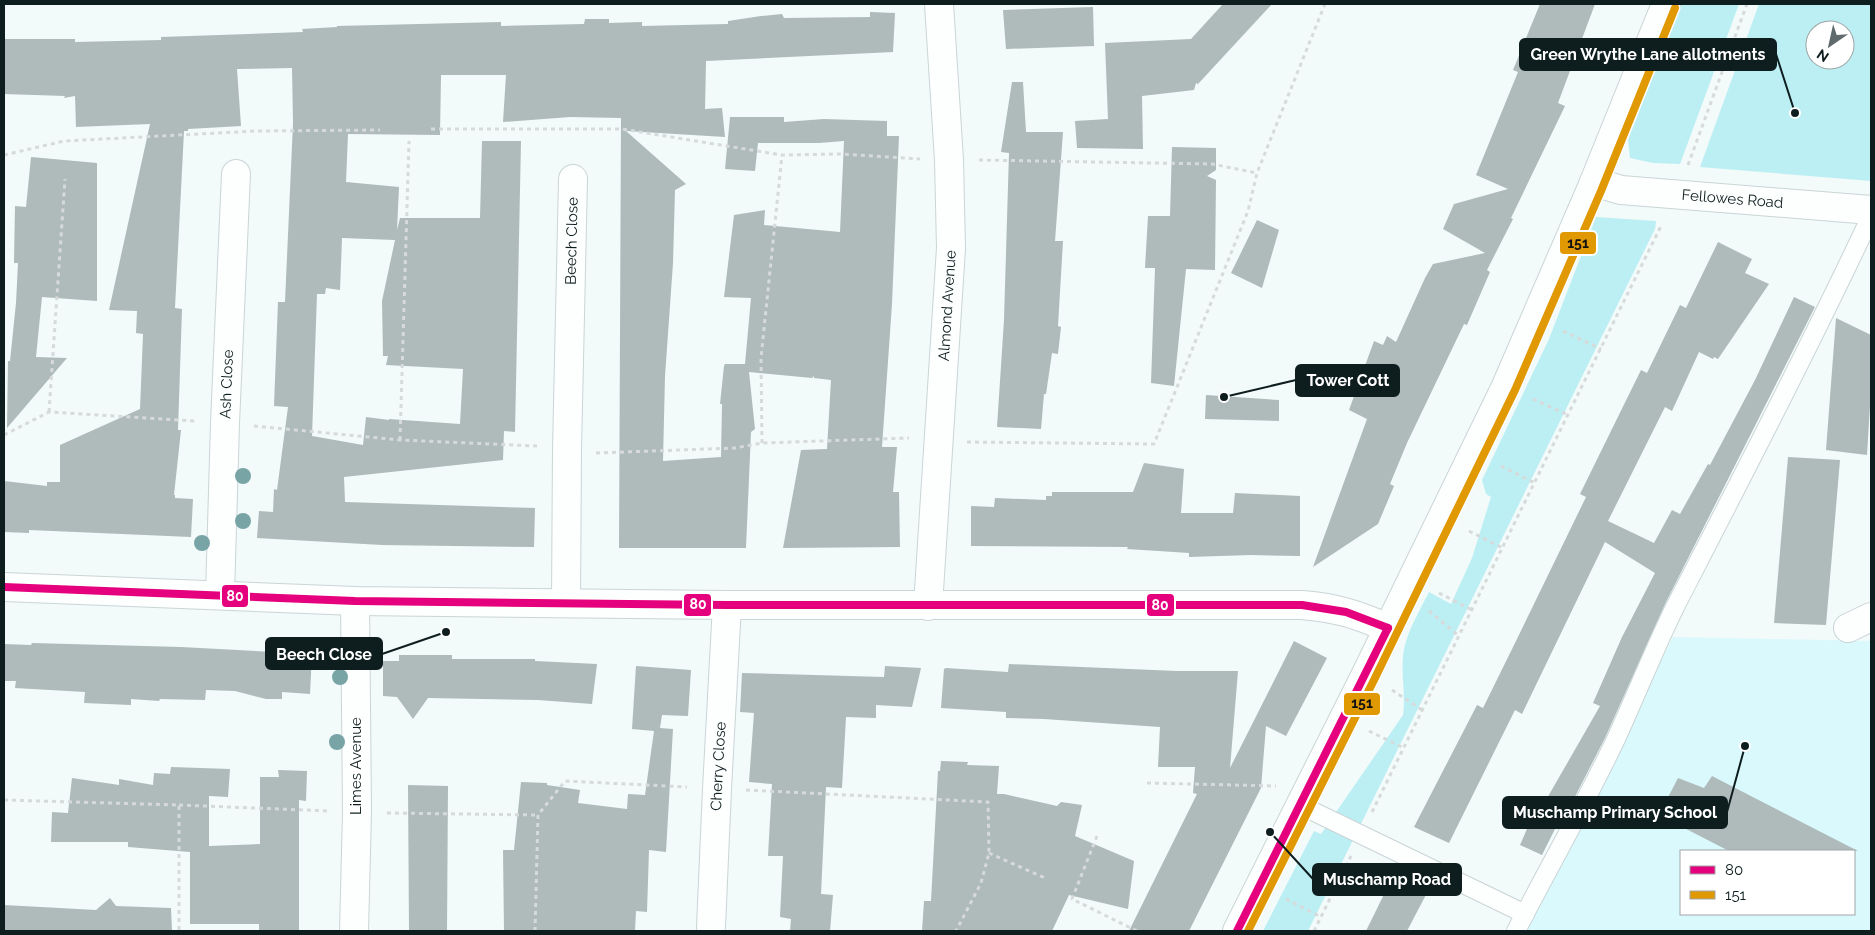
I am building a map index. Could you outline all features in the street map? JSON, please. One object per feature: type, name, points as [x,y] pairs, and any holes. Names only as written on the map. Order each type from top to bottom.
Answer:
[{"type":"street","name":"Almond Avenue","points":[[928,606],[951,248],[939,4]]},
{"type":"street","points":[[1237,931],[1344,719],[1506,386],[1594,182],[1666,4]]},
{"type":"street","name":"Ash Close","points":[[220,595],[225,423],[236,174]]},
{"type":"street","name":"Beech Close","points":[[566,603],[567,450],[573,179]]},
{"type":"street","name":"Fellowes Road","points":[[1594,182],[1621,190],[1871,210]]},
{"type":"street","points":[[4,587],[355,601],[928,606],[1302,605],[1330,608],[1351,613],[1388,628]]},
{"type":"street","name":"Limes Avenue","points":[[354,931],[357,812],[355,601]]},
{"type":"street","name":"Cherry Close","points":[[710,930],[728,605]]},
{"type":"lane","points":[[1516,931],[1615,741],[1675,609],[1716,526],[1754,457],[1844,276],[1871,216]]},
{"type":"lane","points":[[1305,796],[1361,835],[1525,914]]},
{"type":"path","points":[[4,435],[49,412],[225,423],[400,440],[548,447],[594,453],[735,448],[762,443],[912,438],[939,442],[1154,444],[1248,211],[1257,173],[1325,4]]},
{"type":"path","points":[[1314,931],[1677,195],[1746,4]]},
{"type":"path","points":[[431,129],[622,129],[782,155],[839,154],[948,160],[1212,164],[1257,173]]},
{"type":"path","points":[[4,155],[64,141],[256,131],[380,130]]},
{"type":"path","points":[[400,440],[409,141]]},
{"type":"path","points":[[762,443],[762,358],[782,155]]},
{"type":"path","points":[[49,412],[65,179]]},
{"type":"path","points":[[1536,317],[1601,349]]},
{"type":"path","points":[[1506,386],[1568,415]]},
{"type":"path","points":[[1473,452],[1534,483]]},
{"type":"path","points":[[1441,518],[1503,548]]},
{"type":"path","points":[[1407,587],[1472,610]]},
{"type":"path","points":[[1407,587],[1426,608],[1459,636]]},
{"type":"path","points":[[1365,676],[1385,685],[1422,710]]},
{"type":"path","points":[[1344,719],[1404,748]]},
{"type":"path","points":[[536,931],[538,816],[565,782],[988,802],[989,852],[981,883],[956,931]]},
{"type":"path","points":[[1147,783],[1305,796]]},
{"type":"path","points":[[4,800],[538,816]]},
{"type":"path","points":[[179,805],[179,931]]},
{"type":"path","points":[[1097,836],[1072,899],[1137,931]]},
{"type":"path","points":[[989,852],[1045,878]]},
{"type":"path","points":[[1260,886],[1321,917]]},
{"type":"shaded area","points":[[1681,4],[1739,4],[1680,164],[1653,163],[1630,158],[1628,140]]},
{"type":"shaded area","points":[[1759,4],[1871,4],[1871,181],[1700,167]]},
{"type":"shaded area","points":[[1596,217],[1656,221],[1655,229],[1308,931],[1263,931],[1314,831],[1321,834],[1403,715],[1403,657],[1408,635],[1429,592],[1451,604],[1472,558],[1491,497],[1486,494],[1482,480],[1549,339]]},
{"type":"shaded area","points":[[1673,637],[1871,641],[1871,931],[1525,931]]},
{"type":"building","points":[[1223,4],[1272,4],[1198,84],[1196,83],[1194,90],[1142,96],[1143,149],[1077,148],[1075,121],[1108,119],[1105,43],[1191,39]]},
{"type":"building","points":[[1540,4],[1595,4],[1558,103],[1565,106],[1511,218],[1513,219],[1487,270],[1490,272],[1467,325],[1464,324],[1407,443],[1390,484],[1394,486],[1378,524],[1313,567],[1367,419],[1349,410],[1374,341],[1383,345],[1387,336],[1396,342],[1433,264],[1485,253],[1443,229],[1454,204],[1508,189],[1476,175],[1518,72],[1513,70]]},
{"type":"building","points":[[1093,7],[1094,46],[1006,49],[1003,10]]},
{"type":"building","points":[[870,12],[895,13],[893,52],[706,61],[705,109],[722,108],[725,137],[626,131],[686,184],[675,190],[673,263],[665,376],[663,461],[721,457],[722,404],[720,404],[724,366],[725,364],[745,364],[751,298],[724,297],[734,215],[765,210],[764,225],[840,232],[844,141],[758,143],[755,171],[725,169],[730,117],[784,117],[784,122],[824,119],[887,121],[887,136],[899,136],[892,304],[882,447],[897,447],[893,492],[899,492],[900,547],[783,548],[801,450],[827,449],[831,380],[814,378],[814,376],[812,378],[749,372],[755,429],[751,432],[746,548],[619,548],[621,118],[570,117],[503,122],[506,75],[441,75],[440,135],[348,134],[346,182],[399,187],[397,230],[400,218],[480,218],[482,141],[521,141],[515,432],[504,431],[503,460],[344,477],[345,502],[535,508],[534,547],[382,545],[257,538],[259,511],[273,512],[274,489],[277,490],[288,407],[274,406],[278,302],[285,302],[293,123],[292,68],[237,69],[241,126],[188,129],[188,131],[184,131],[175,308],[182,309],[178,430],[181,430],[174,495],[175,498],[193,499],[191,537],[29,530],[29,533],[4,532],[4,481],[47,486],[47,482],[60,482],[60,445],[140,409],[143,334],[136,333],[137,311],[109,310],[150,124],[76,127],[75,96],[64,98],[65,96],[4,94],[4,39],[75,39],[75,42],[161,40],[161,37],[303,32],[302,29],[337,26],[501,22],[501,26],[584,24],[585,19],[609,19],[609,23],[642,22],[642,26],[728,24],[728,21],[782,14],[784,18],[870,17]],"holes":[[[342,238],[395,240],[382,301],[383,356],[388,356],[386,365],[463,369],[460,424],[366,417],[363,445],[312,436],[317,294],[325,294],[326,288],[340,290]]]},
{"type":"building","points":[[1012,82],[1023,82],[1026,132],[1063,132],[1055,241],[1063,241],[1058,326],[1061,327],[1058,354],[1052,353],[1046,394],[1044,394],[1041,429],[997,427],[1004,320],[1009,153],[1001,152]]},
{"type":"building","points":[[1172,147],[1216,148],[1216,170],[1207,176],[1216,180],[1215,270],[1186,269],[1174,386],[1151,383],[1155,268],[1145,268],[1148,216],[1170,216]]},
{"type":"building","points":[[31,157],[97,163],[97,301],[42,297],[36,357],[67,358],[7,428],[8,361],[10,361],[16,303],[18,263],[14,263],[15,206],[26,207]]},
{"type":"building","points":[[1257,220],[1279,230],[1262,288],[1231,273]]},
{"type":"building","points":[[1718,242],[1752,259],[1745,273],[1769,284],[1718,359],[1714,357],[1713,359],[1699,352],[1672,411],[1665,407],[1608,521],[1654,543],[1672,510],[1680,514],[1708,464],[1710,465],[1755,380],[1794,297],[1815,307],[1666,602],[1605,738],[1564,818],[1542,807],[1600,706],[1593,703],[1622,637],[1655,573],[1605,542],[1522,714],[1515,710],[1449,843],[1414,827],[1477,705],[1483,708],[1586,497],[1580,494],[1641,370],[1647,373],[1680,305],[1686,308]]},
{"type":"building","points":[[1836,318],[1871,335],[1871,389],[1867,455],[1826,450]]},
{"type":"building","points":[[1206,395],[1279,400],[1279,421],[1205,419]]},
{"type":"building","points":[[1788,457],[1840,460],[1826,625],[1774,623]]},
{"type":"building","points":[[1144,463],[1184,469],[1181,513],[1233,513],[1235,493],[1300,496],[1300,556],[1189,557],[1189,553],[1127,549],[1128,547],[971,546],[971,506],[994,507],[995,498],[1046,500],[1046,496],[1052,496],[1052,492],[1133,492]]},
{"type":"building","points":[[1294,641],[1327,658],[1286,736],[1266,726],[1261,788],[1189,931],[1129,931],[1197,794],[1193,793],[1195,767],[1158,767],[1160,727],[1006,718],[1006,712],[941,708],[944,669],[946,668],[1008,672],[1009,664],[1177,671],[1238,671],[1230,768]]},
{"type":"building","points":[[32,643],[181,647],[312,654],[310,694],[282,692],[282,699],[266,699],[235,691],[206,690],[205,700],[160,699],[159,701],[131,699],[131,705],[84,703],[85,692],[15,688],[16,681],[4,681],[4,644],[31,645]]},
{"type":"building","points":[[399,655],[452,655],[452,659],[535,659],[535,661],[597,664],[592,704],[538,700],[428,698],[413,719],[397,697],[383,696],[383,661],[399,661]]},
{"type":"building","points":[[636,666],[691,670],[688,716],[662,715],[660,728],[673,729],[666,852],[649,850],[647,912],[636,911],[635,931],[504,931],[503,850],[514,850],[521,782],[547,783],[547,785],[580,790],[578,803],[627,809],[628,794],[645,795],[654,731],[632,729]]},
{"type":"building","points":[[885,666],[921,668],[912,707],[876,705],[876,718],[846,717],[842,788],[826,787],[821,894],[833,895],[830,931],[790,931],[791,919],[780,917],[783,856],[768,856],[772,784],[749,782],[754,713],[740,712],[742,673],[884,677]]},
{"type":"building","points":[[941,761],[968,762],[967,765],[999,766],[997,794],[1057,806],[1061,802],[1082,805],[1075,836],[1134,861],[1128,909],[1069,895],[1052,931],[922,931],[924,901],[931,901],[938,771],[940,771]]},
{"type":"building","points":[[171,767],[230,769],[228,797],[209,796],[209,846],[260,844],[260,777],[279,777],[278,770],[307,771],[306,801],[299,800],[299,931],[259,931],[259,924],[190,924],[190,852],[128,847],[128,842],[51,842],[52,812],[68,813],[72,778],[119,785],[119,779],[153,785],[154,773],[170,774]]},
{"type":"building","points":[[1712,776],[1858,851],[1727,850],[1659,815],[1678,778],[1704,788]]},
{"type":"building","points":[[408,785],[448,786],[447,931],[409,931]]},
{"type":"building","points":[[1534,813],[1557,825],[1542,855],[1520,845]]},
{"type":"building","points":[[1395,872],[1429,889],[1407,931],[1366,931]]},
{"type":"building","points":[[110,898],[116,906],[171,908],[172,931],[4,931],[4,905],[96,910]]},
{"type":"transit line","name":"151","points":[[1248,931],[1374,680],[1515,390],[1601,191],[1675,8]]},
{"type":"transit line","name":"80","points":[[4,587],[355,601],[727,605],[1302,605],[1346,612],[1388,628]]},
{"type":"transit line","name":"80","points":[[1237,931],[1388,628]]},
{"type":"place","name":"Green Wrythe Lane allotments","points":[[1795,113]]},
{"type":"place","name":"Tower Cott","points":[[1224,397]]},
{"type":"place","name":"Beech Close","points":[[446,632]]},
{"type":"place","name":"Muschamp Primary School","points":[[1745,746]]},
{"type":"place","name":"Muschamp Road","points":[[1270,832]]}]
